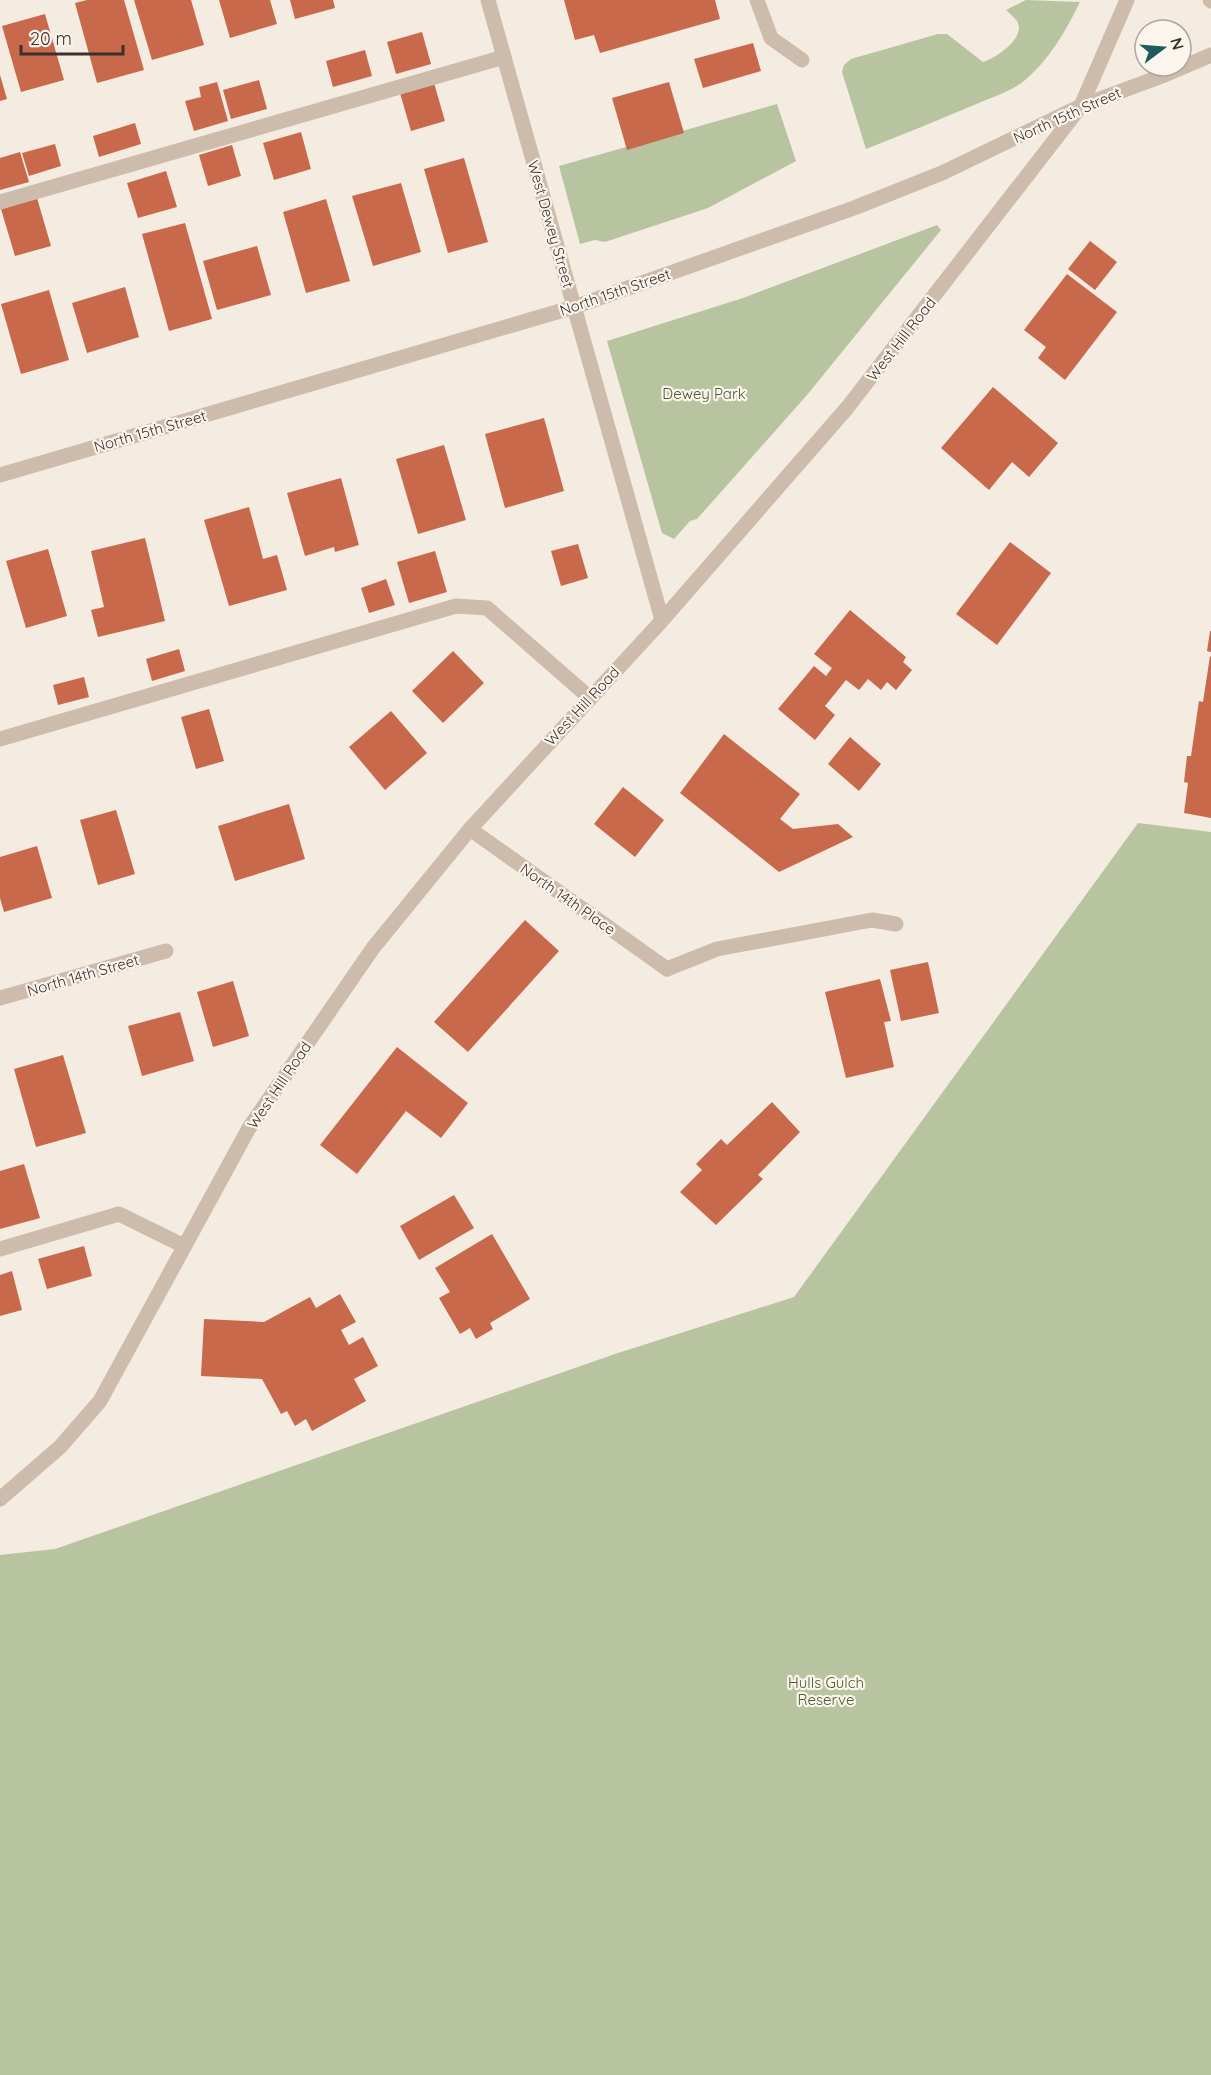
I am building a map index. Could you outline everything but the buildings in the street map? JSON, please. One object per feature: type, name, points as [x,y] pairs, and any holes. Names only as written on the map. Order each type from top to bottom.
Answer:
[{"type":"street","name":"West Dewey Street","points":[[488,0],[662,620]]},
{"type":"street","points":[[757,0],[771,38],[802,60]]},
{"type":"street","name":"West Hill Road","points":[[0,1499],[60,1447],[100,1401],[255,1119],[373,948],[470,829],[662,620],[848,408],[1081,106],[1127,0]]},
{"type":"street","name":"North 15th Street","points":[[0,475],[574,307],[865,204],[942,173],[1081,106],[1211,55]]},
{"type":"street","points":[[0,202],[504,57]]},
{"type":"street","points":[[0,739],[456,606],[487,608],[590,698]]},
{"type":"street","name":"North 14th Place","points":[[470,829],[667,969],[717,949],[872,920],[897,924]]},
{"type":"street","name":"North 14th Street","points":[[0,998],[166,951]]},
{"type":"street","points":[[0,1249],[119,1214],[184,1246]]},
{"type":"green space","points":[[1026,0],[1080,2],[1056,44],[1033,73],[1006,92],[866,149],[842,72],[844,65],[851,59],[938,34],[947,34],[983,62],[995,56],[1014,40],[1019,27],[1017,21],[1006,10]]},
{"type":"green space","points":[[777,104],[796,161],[708,208],[605,242],[595,240],[580,244],[559,166]]},
{"type":"green space","name":"Dewey Park","points":[[937,225],[941,230],[807,395],[697,519],[690,521],[674,539],[662,533],[607,341],[743,298]]},
{"type":"green space","name":"Hulls Gulch Reserve","points":[[1138,823],[1211,832],[1211,2075],[0,2075],[0,1555],[55,1549],[618,1353],[794,1297]]}]
